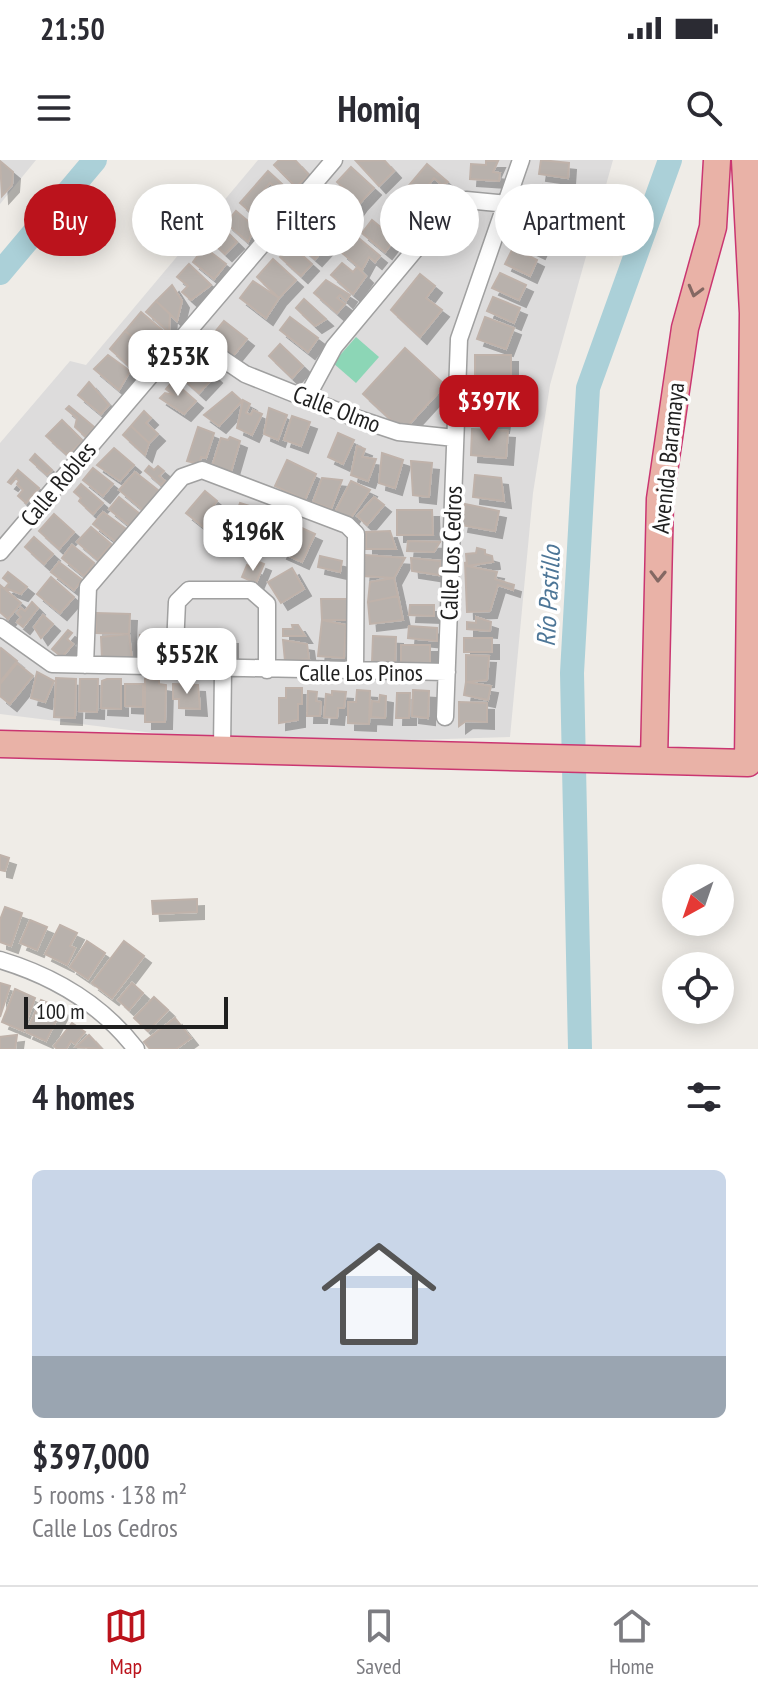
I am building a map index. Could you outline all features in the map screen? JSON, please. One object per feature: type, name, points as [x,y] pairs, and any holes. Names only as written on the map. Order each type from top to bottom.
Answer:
[{"type":"highway","name":"Avenida Baramaya","points":[[644,759],[660,499],[685,328],[713,227],[717,160]]},
{"type":"highway","points":[[0,744],[748,763],[753,313],[745,160]]},
{"type":"street","name":"Calle Robles","points":[[0,552],[334,160]]},
{"type":"street","name":"Calle Los Cedros","points":[[514,184],[521,160]]},
{"type":"street","points":[[307,397],[334,347],[449,209],[466,200],[495,203]]},
{"type":"street","name":"Calle Los Cedros","points":[[445,717],[455,438],[463,322],[495,238]]},
{"type":"street","name":"Calle Olmo","points":[[186,334],[245,374],[398,432],[455,438]]},
{"type":"street","points":[[85,665],[88,587],[182,477],[202,470],[347,525],[356,534],[355,672]]},
{"type":"street","points":[[174,669],[177,602],[189,590],[251,590],[267,604],[267,670]]},
{"type":"street","name":"Calle Los Pinos","points":[[0,627],[52,664],[223,670],[447,672]]},
{"type":"street","points":[[222,749],[223,670]]},
{"type":"street","points":[[0,960],[63,986],[99,1011],[136,1049]]},
{"type":"shaded area","points":[[0,160],[36,160],[0,204]]},
{"type":"shaded area","points":[[258,160],[613,160],[606,184],[495,184],[495,256],[586,256],[550,385],[533,493],[510,737],[250,745],[0,714],[0,443],[70,361],[86,365],[177,256],[232,256],[232,191]]},
{"type":"green space","points":[[356,337],[379,357],[356,383],[333,363]]},
{"type":"building","points":[[279,160],[295,160],[309,175],[299,184],[293,184],[274,165]]},
{"type":"building","points":[[384,160],[394,171],[379,186],[356,161]]},
{"type":"building","points":[[541,160],[569,163],[568,178],[539,174]]},
{"type":"building","points":[[0,161],[13,172],[12,185],[2,196]]},
{"type":"building","points":[[486,161],[498,161],[493,172],[500,173],[499,181],[470,179],[471,164],[486,165]]},
{"type":"building","points":[[427,164],[448,182],[441,184],[434,178],[429,184],[410,184]]},
{"type":"building","points":[[351,167],[374,188],[364,199],[364,184],[337,182]]},
{"type":"building","points":[[268,171],[282,184],[270,183],[257,184]]},
{"type":"building","points":[[248,194],[248,210],[240,203]]},
{"type":"building","points":[[236,211],[248,221],[248,242],[232,228],[232,216]]},
{"type":"building","points":[[372,220],[380,227],[380,248],[364,235]]},
{"type":"building","points":[[364,243],[380,256],[375,262],[369,257],[362,270],[346,256],[364,256]]},
{"type":"building","points":[[197,256],[216,256],[226,264],[214,279],[193,262]]},
{"type":"building","points":[[303,256],[312,264],[301,276],[280,257]]},
{"type":"building","points":[[509,256],[529,256],[537,260],[530,276],[505,264]]},
{"type":"building","points":[[273,259],[296,280],[279,298],[257,277]]},
{"type":"building","points":[[342,263],[353,272],[357,267],[366,276],[353,294],[331,275]]},
{"type":"building","points":[[189,264],[211,285],[191,300],[182,292],[188,286],[177,277]]},
{"type":"building","points":[[500,273],[526,285],[519,300],[492,288]]},
{"type":"building","points":[[420,274],[435,286],[426,298],[442,310],[420,337],[391,310]]},
{"type":"building","points":[[326,280],[350,295],[346,301],[340,295],[337,298],[345,304],[337,313],[314,293]]},
{"type":"building","points":[[253,281],[279,298],[266,318],[240,298]]},
{"type":"building","points":[[172,285],[182,301],[177,321],[156,301]]},
{"type":"building","points":[[493,297],[520,308],[514,323],[487,311]]},
{"type":"building","points":[[304,299],[326,319],[315,326],[296,308]]},
{"type":"building","points":[[156,301],[170,314],[169,332],[146,312]]},
{"type":"building","points":[[141,312],[168,335],[153,354],[125,331]]},
{"type":"building","points":[[290,317],[318,338],[308,352],[280,330]]},
{"type":"building","points":[[485,317],[514,328],[506,349],[477,339]]},
{"type":"building","points":[[224,321],[247,339],[233,356],[211,337]]},
{"type":"building","points":[[125,331],[149,350],[144,356],[137,350],[129,366],[110,349]]},
{"type":"building","points":[[280,344],[303,366],[292,378],[269,356]]},
{"type":"building","points":[[405,348],[445,385],[403,431],[363,394]]},
{"type":"building","points":[[108,355],[130,371],[119,390],[94,369]]},
{"type":"building","points":[[475,355],[511,355],[511,378],[475,377]]},
{"type":"building","points":[[196,359],[215,376],[199,393],[180,376]]},
{"type":"building","points":[[173,381],[196,401],[184,414],[160,398],[165,393],[174,395],[166,389]]},
{"type":"building","points":[[89,382],[109,405],[101,414],[78,395]]},
{"type":"building","points":[[475,383],[509,387],[508,405],[473,402]]},
{"type":"building","points":[[232,392],[242,401],[219,426],[204,415]]},
{"type":"building","points":[[243,400],[250,404],[246,413],[251,415],[253,410],[262,414],[252,435],[237,428]]},
{"type":"building","points":[[69,406],[94,427],[86,437],[75,427],[77,418],[66,409]]},
{"type":"building","points":[[269,408],[287,415],[278,440],[264,434]]},
{"type":"building","points":[[477,409],[504,413],[502,426],[480,424]]},
{"type":"building","points":[[144,411],[151,418],[146,423],[158,434],[149,443],[131,426]]},
{"type":"building","points":[[292,416],[310,422],[301,446],[284,440]]},
{"type":"building","points":[[62,420],[83,441],[67,455],[46,436]]},
{"type":"building","points":[[131,426],[149,443],[145,455],[123,435]]},
{"type":"building","points":[[198,427],[214,433],[206,458],[201,457],[199,464],[187,461]]},
{"type":"building","points":[[472,429],[508,431],[506,458],[471,455]]},
{"type":"building","points":[[338,433],[354,440],[343,464],[328,457]]},
{"type":"building","points":[[230,437],[240,441],[231,472],[212,466],[221,438],[228,440]]},
{"type":"building","points":[[357,446],[365,449],[362,457],[376,459],[368,481],[351,475]]},
{"type":"building","points":[[114,448],[134,465],[120,481],[97,465]]},
{"type":"building","points":[[382,453],[403,460],[395,488],[379,483]]},
{"type":"building","points":[[35,454],[52,470],[47,475],[30,460]]},
{"type":"building","points":[[287,460],[316,474],[305,500],[275,486]]},
{"type":"building","points":[[411,461],[432,463],[429,497],[413,495]]},
{"type":"building","points":[[149,466],[154,470],[158,466],[164,471],[159,476],[165,481],[161,485],[145,471]]},
{"type":"building","points":[[93,468],[113,484],[103,496],[83,480]]},
{"type":"building","points":[[18,470],[39,488],[26,503],[18,496],[23,490],[17,484],[19,481],[16,478],[11,484],[8,482]]},
{"type":"building","points":[[135,472],[159,491],[143,510],[119,490]]},
{"type":"building","points":[[475,475],[501,478],[504,501],[473,497]]},
{"type":"building","points":[[322,478],[342,480],[331,509],[313,502]]},
{"type":"building","points":[[351,481],[370,490],[350,519],[335,512]]},
{"type":"building","points":[[81,484],[103,503],[93,514],[74,492]]},
{"type":"building","points":[[205,491],[217,501],[211,509],[222,518],[210,532],[186,513]]},
{"type":"building","points":[[119,497],[141,515],[131,527],[109,509]]},
{"type":"building","points":[[374,497],[384,505],[367,525],[357,516]]},
{"type":"building","points":[[240,503],[256,508],[246,537],[230,532]]},
{"type":"building","points":[[465,504],[499,511],[495,531],[461,525]]},
{"type":"building","points":[[397,510],[432,510],[433,535],[397,535]]},
{"type":"building","points":[[103,512],[126,529],[116,542],[93,524]]},
{"type":"building","points":[[54,514],[74,532],[59,549],[39,531]]},
{"type":"building","points":[[293,524],[315,534],[302,562],[280,552]]},
{"type":"building","points":[[91,527],[111,544],[98,560],[77,542]]},
{"type":"building","points":[[390,531],[396,549],[366,549],[366,532]]},
{"type":"building","points":[[34,537],[53,554],[44,564],[25,547]]},
{"type":"building","points":[[408,541],[440,542],[434,552],[407,551]]},
{"type":"building","points":[[72,545],[94,563],[84,576],[62,558]]},
{"type":"building","points":[[477,548],[492,556],[493,562],[467,566],[466,554],[476,553]]},
{"type":"building","points":[[365,555],[405,558],[394,578],[363,576]]},
{"type":"building","points":[[320,556],[342,561],[340,572],[318,567]]},
{"type":"building","points":[[411,558],[441,561],[439,575],[412,571]]},
{"type":"building","points":[[59,562],[82,580],[74,590],[51,572]]},
{"type":"building","points":[[259,562],[264,564],[256,583],[242,577],[247,565],[256,569]]},
{"type":"building","points":[[465,562],[467,566],[497,572],[495,579],[514,585],[513,590],[498,585],[490,611],[467,612]]},
{"type":"building","points":[[292,568],[304,589],[281,603],[268,582]]},
{"type":"building","points":[[8,572],[27,587],[21,594],[5,588],[9,583],[3,578]]},
{"type":"building","points":[[51,577],[74,597],[60,613],[37,594]]},
{"type":"building","points":[[394,578],[398,596],[368,602],[370,582]]},
{"type":"building","points":[[0,585],[21,603],[8,619],[0,612]]},
{"type":"building","points":[[398,596],[403,620],[370,624],[368,602]]},
{"type":"building","points":[[321,599],[347,599],[347,620],[322,620]]},
{"type":"building","points":[[32,602],[38,608],[23,627],[17,622],[21,617],[17,613],[21,608],[25,611]]},
{"type":"building","points":[[410,605],[434,605],[434,616],[409,615]]},
{"type":"building","points":[[96,613],[130,614],[129,634],[96,633]]},
{"type":"building","points":[[43,615],[53,624],[41,638],[34,627]]},
{"type":"building","points":[[476,617],[491,622],[490,631],[467,629],[467,622],[476,623]]},
{"type":"building","points":[[322,620],[346,625],[344,658],[318,656]]},
{"type":"building","points":[[292,625],[298,625],[305,636],[283,636],[283,629],[293,629]]},
{"type":"building","points":[[409,626],[437,628],[437,641],[408,638]]},
{"type":"building","points":[[68,630],[72,633],[67,639],[73,644],[62,657],[52,649]]},
{"type":"building","points":[[129,634],[132,659],[102,659],[101,637]]},
{"type":"building","points":[[140,635],[163,635],[163,655],[140,655]]},
{"type":"building","points":[[373,636],[396,637],[395,663],[372,662]]},
{"type":"building","points":[[210,637],[231,637],[231,662],[211,661]]},
{"type":"building","points":[[464,638],[492,638],[492,652],[464,652]]},
{"type":"building","points":[[283,640],[307,644],[309,659],[285,661]]},
{"type":"building","points":[[401,645],[430,645],[430,665],[401,666]]},
{"type":"building","points":[[0,650],[17,661],[0,682]]},
{"type":"building","points":[[466,655],[489,656],[487,680],[466,682]]},
{"type":"building","points":[[17,663],[33,676],[10,704],[0,696],[0,684]]},
{"type":"building","points":[[37,672],[54,681],[45,702],[31,698]]},
{"type":"building","points":[[56,678],[76,679],[75,718],[54,717]]},
{"type":"building","points":[[80,679],[98,679],[97,712],[79,711]]},
{"type":"building","points":[[121,679],[121,709],[101,708],[102,681]]},
{"type":"building","points":[[145,679],[159,680],[159,684],[166,685],[165,722],[145,722]]},
{"type":"building","points":[[466,682],[491,686],[488,700],[464,695]]},
{"type":"building","points":[[125,684],[143,684],[143,707],[125,706]]},
{"type":"building","points":[[173,684],[198,685],[200,709],[179,708],[179,699],[173,699]]},
{"type":"building","points":[[286,688],[302,688],[302,704],[298,704],[298,720],[279,723],[279,698],[286,698]]},
{"type":"building","points":[[357,690],[370,691],[369,724],[348,723],[348,702],[356,702]]},
{"type":"building","points":[[413,690],[429,691],[428,718],[412,716]]},
{"type":"building","points":[[308,691],[317,692],[316,701],[321,702],[320,716],[307,716]]},
{"type":"building","points":[[332,691],[346,692],[344,708],[338,708],[337,718],[324,717],[326,694],[332,695]]},
{"type":"building","points":[[397,693],[410,693],[409,718],[396,718]]},
{"type":"building","points":[[380,695],[386,696],[385,718],[371,717],[372,701],[379,702]]},
{"type":"building","points":[[459,702],[487,703],[487,722],[466,721],[459,726]]},
{"type":"building","points":[[0,855],[9,858],[5,871],[0,870]]},
{"type":"building","points":[[197,899],[197,912],[153,914],[152,901]]},
{"type":"building","points":[[5,907],[22,913],[11,946],[0,942],[0,920]]},
{"type":"building","points":[[30,920],[47,927],[37,950],[20,943]]},
{"type":"building","points":[[60,925],[77,933],[70,946],[75,948],[67,965],[45,954]]},
{"type":"building","points":[[87,941],[105,953],[88,979],[70,967]]},
{"type":"building","points":[[124,941],[144,956],[112,998],[92,983]]},
{"type":"building","points":[[0,983],[10,986],[0,1017]]},
{"type":"building","points":[[132,983],[143,993],[129,1010],[118,1000]]},
{"type":"building","points":[[15,989],[35,998],[23,1031],[2,1022]]},
{"type":"building","points":[[154,997],[168,1010],[148,1031],[134,1018]]},
{"type":"building","points":[[41,1000],[62,1009],[46,1041],[26,1032]]},
{"type":"building","points":[[175,1018],[191,1038],[176,1049],[150,1049],[144,1042]]},
{"type":"building","points":[[72,1023],[85,1032],[75,1044],[71,1041],[66,1049],[57,1049],[54,1046]]},
{"type":"building","points":[[17,1035],[15,1049],[0,1049],[0,1037]]},
{"type":"building","points":[[89,1035],[102,1049],[76,1047]]},
{"type":"waterway","points":[[0,273],[95,160]]},
{"type":"waterway","name":"Río Pastillo","points":[[580,1049],[572,673],[588,388],[670,160]]}]
